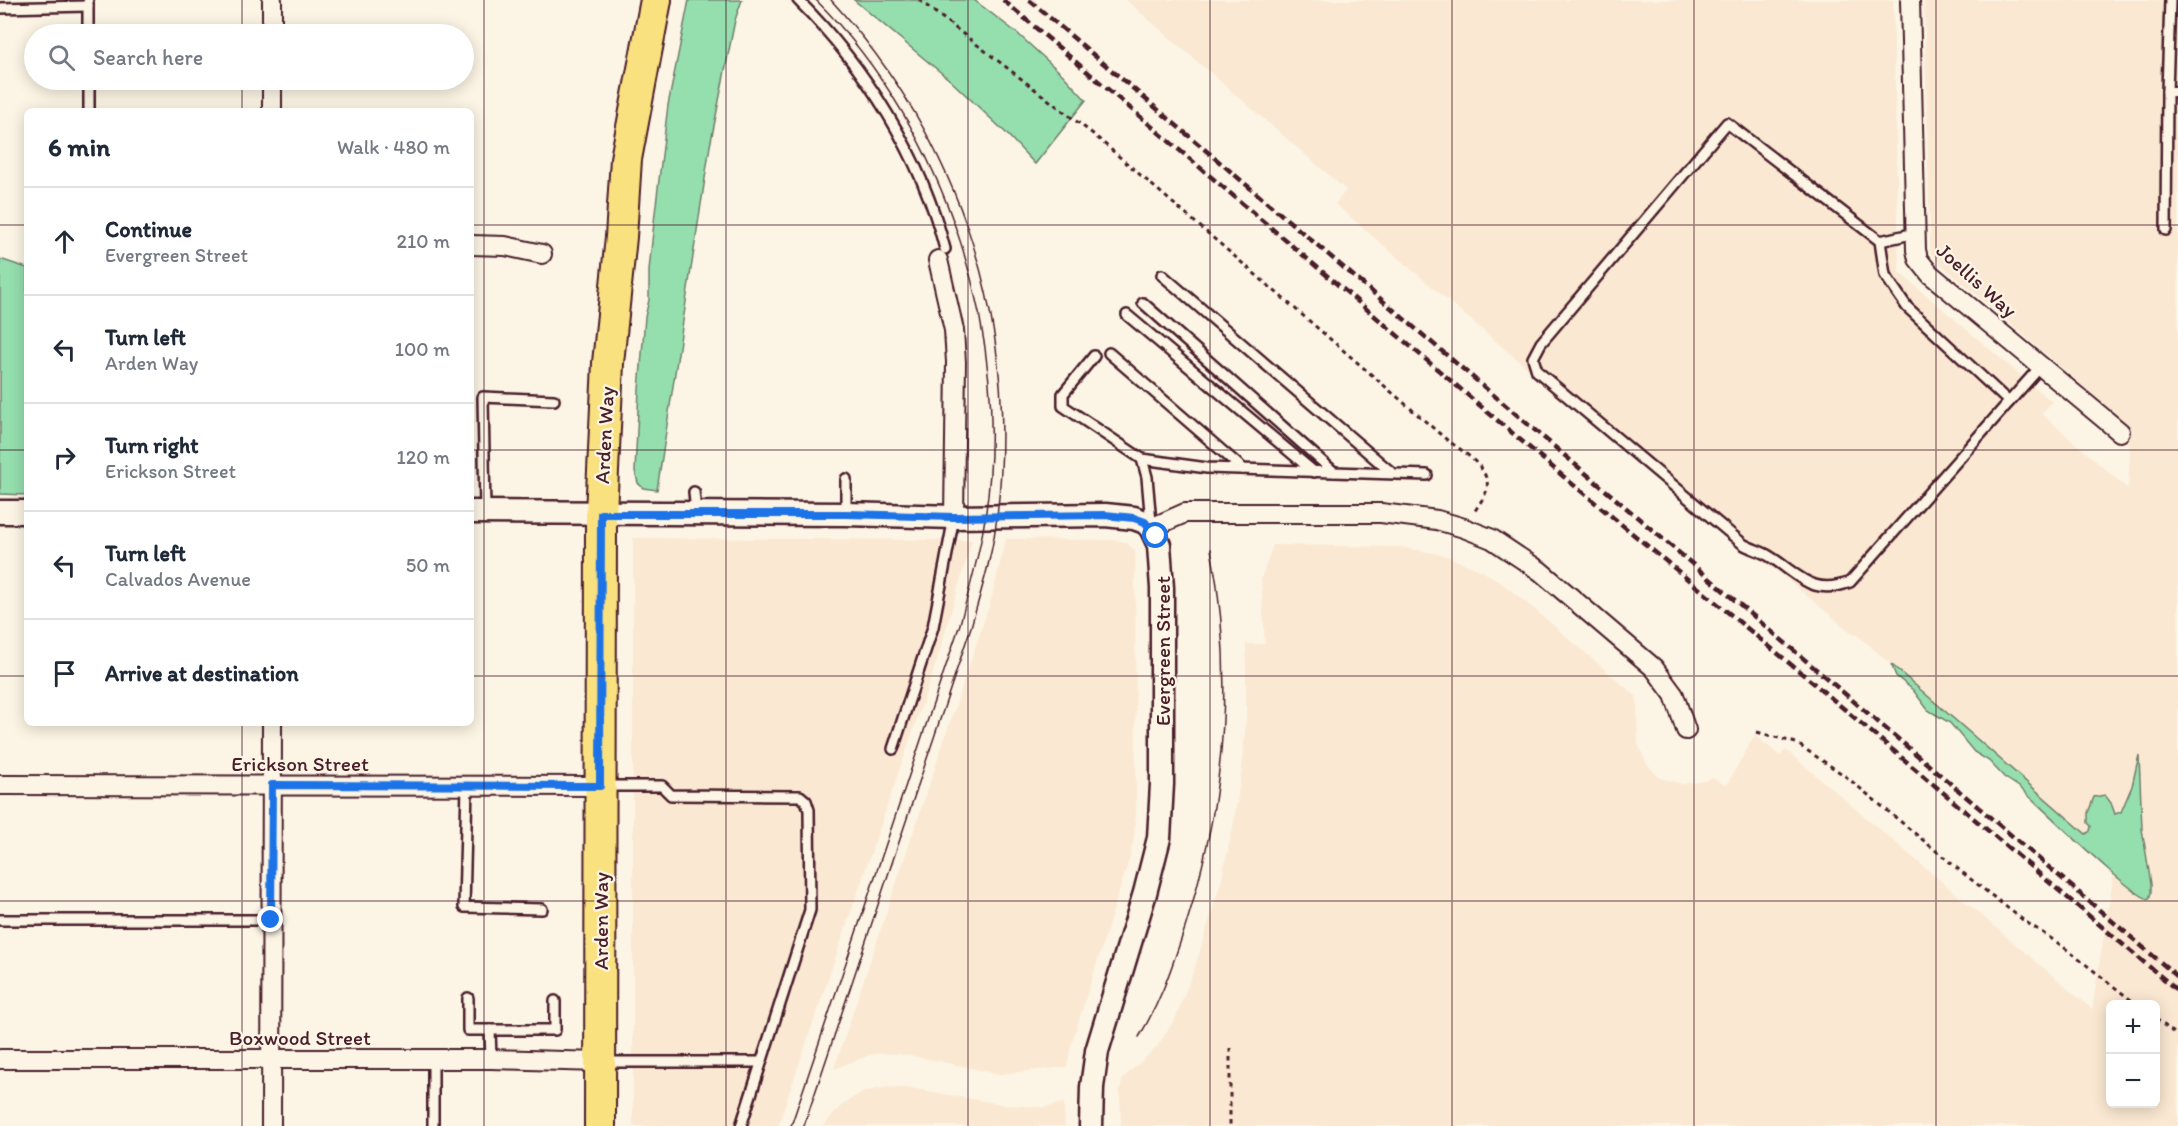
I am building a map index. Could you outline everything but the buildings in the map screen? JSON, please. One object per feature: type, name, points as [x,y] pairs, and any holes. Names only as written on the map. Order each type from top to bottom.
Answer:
[{"type":"main road","name":"Arden Way","points":[[600,1126],[601,514],[608,363],[621,237],[626,159],[656,0]]},
{"type":"street","points":[[272,0],[272,24]]},
{"type":"street","name":"Joellis Way","points":[[1910,0],[1918,259],[1923,267],[2120,432]]},
{"type":"street","points":[[272,90],[272,108]]},
{"type":"street","points":[[474,245],[505,246],[542,254]]},
{"type":"street","points":[[942,254],[954,330],[956,362],[954,517]]},
{"type":"street","points":[[0,512],[24,512]]},
{"type":"street","points":[[478,512],[846,514],[954,517],[1125,516],[1145,522],[1151,528],[1185,513],[1410,515],[1464,528],[1491,539],[1540,571],[1654,668],[1674,695],[1686,730]]},
{"type":"street","name":"Evergreen Street","points":[[1091,1126],[1092,1087],[1097,1051],[1145,893],[1159,838],[1162,773],[1162,588],[1159,545],[1151,528]]},
{"type":"street","points":[[271,1126],[272,726]]},
{"type":"street","name":"Erickson Street","points":[[0,784],[600,786]]},
{"type":"street","name":"Boxwood Street","points":[[0,1059],[491,1059],[600,1062]]},
{"type":"lane","points":[[798,0],[865,76],[905,145],[938,220],[942,254]]},
{"type":"lane","points":[[2166,230],[2170,0]]},
{"type":"lane","points":[[0,8],[88,3],[88,24]]},
{"type":"lane","points":[[89,90],[89,108]]},
{"type":"lane","points":[[2168,91],[2178,92]]},
{"type":"lane","points":[[2009,402],[1907,307],[1885,275],[1880,241],[1727,123],[1541,343],[1533,358],[1537,371],[1743,544],[1768,555],[1803,581],[1823,588],[1839,587],[1850,582],[2041,366]]},
{"type":"lane","points":[[1880,241],[1916,233]]},
{"type":"lane","points":[[1162,275],[1392,473]]},
{"type":"lane","points":[[1143,303],[1334,472]]},
{"type":"lane","points":[[1126,315],[1314,472]]},
{"type":"lane","points":[[1109,353],[1243,469]]},
{"type":"lane","points":[[1094,356],[1063,394],[1063,406],[1142,459],[1207,468],[1427,475]]},
{"type":"lane","points":[[478,512],[483,397],[554,400]]},
{"type":"lane","points":[[1142,459],[1147,477],[1151,528]]},
{"type":"lane","points":[[846,478],[846,514]]},
{"type":"lane","points":[[694,492],[696,514]]},
{"type":"lane","points":[[893,749],[933,627],[954,517]]},
{"type":"lane","points":[[467,786],[464,907],[542,909]]},
{"type":"lane","points":[[600,786],[662,786],[672,795],[800,796],[806,801],[809,810],[810,910],[741,1126]]},
{"type":"lane","points":[[0,920],[271,920]]},
{"type":"lane","points":[[468,998],[468,1030],[555,1030],[555,1001]]},
{"type":"lane","points":[[490,1030],[491,1059]]},
{"type":"lane","points":[[433,1059],[433,1126]]},
{"type":"lane","points":[[600,1062],[761,1062]]},
{"type":"path","points":[[919,0],[1093,134],[1447,440],[1473,458],[1485,478],[1487,488],[1464,528]]},
{"type":"path","points":[[1757,732],[1796,743],[1844,775],[1987,892],[2023,920],[2061,945],[2130,1000]]},
{"type":"path","points":[[2160,1022],[2178,1036]]},
{"type":"path","points":[[1230,1048],[1230,1126]]},
{"type":"shaded area","points":[[1126,0],[1893,0],[1899,272],[2052,402],[2042,414],[2128,489],[2130,451],[2125,422],[1936,260],[1930,252],[1924,0],[2178,0],[2178,1126],[1121,1126],[1122,1081],[1157,1047],[1175,1019],[1195,967],[1221,882],[1242,769],[1246,718],[1246,644],[1265,644],[1261,579],[1273,545],[1402,547],[1444,555],[1482,571],[1499,581],[1533,608],[1637,697],[1638,744],[1647,764],[1658,777],[1682,784],[1713,778],[1726,786],[1755,735],[1780,756],[1786,750],[2092,1009],[2116,860],[1856,634],[1854,635],[1777,571],[1728,540],[1335,204],[1346,190]]},
{"type":"shaded area","points":[[633,538],[972,540],[937,660],[778,1126],[633,1126]]},
{"type":"shaded area","points":[[1006,539],[1118,540],[1127,543],[1135,551],[1136,810],[1134,837],[1129,860],[1070,1049],[1067,1067],[1000,1074],[909,1055],[882,1053],[870,1055],[834,1069],[991,600]]},
{"type":"shaded area","points":[[888,1087],[916,1089],[1006,1105],[1045,1107],[1064,1103],[1065,1126],[823,1126],[841,1106],[852,1098],[864,1092]]},
{"type":"green space","points":[[689,0],[742,0],[735,20],[710,146],[657,490],[643,488],[638,483],[635,471],[639,390],[645,317],[649,300],[649,270],[668,105]]},
{"type":"green space","points":[[854,0],[974,0],[1017,33],[1063,75],[1086,100],[1035,164],[951,81]]},
{"type":"green space","points":[[0,259],[24,267],[24,495],[0,494]]},
{"type":"green space","points":[[1891,664],[2086,834],[2090,831],[2088,813],[2094,797],[2105,795],[2115,814],[2121,812],[2132,786],[2139,755],[2142,829],[2151,884],[2149,899],[2124,883],[2019,787],[2004,777],[1989,761],[1974,752],[1950,723],[1928,710],[1913,690],[1896,676]]},
{"type":"tram line","points":[[791,1126],[960,624],[983,531],[991,449],[989,379],[978,309],[960,240],[934,173],[901,110],[862,52],[816,0]]},
{"type":"tram line","points":[[804,1126],[971,627],[993,544],[1002,445],[999,375],[989,306],[971,240],[947,175],[915,114],[876,55],[831,0]]},
{"type":"tram line","points":[[1139,1037],[1160,997],[1185,928],[1209,835],[1217,788],[1222,740],[1223,644],[1211,549]]},
{"type":"railway","points":[[1003,0],[1564,477],[1811,681],[2178,991]]},
{"type":"railway","points":[[1029,0],[2178,977]]},
{"type":"route","points":[[271,920],[272,785],[600,786],[601,514],[846,514],[954,517],[1105,515],[1125,516],[1145,522],[1156,536]]}]
